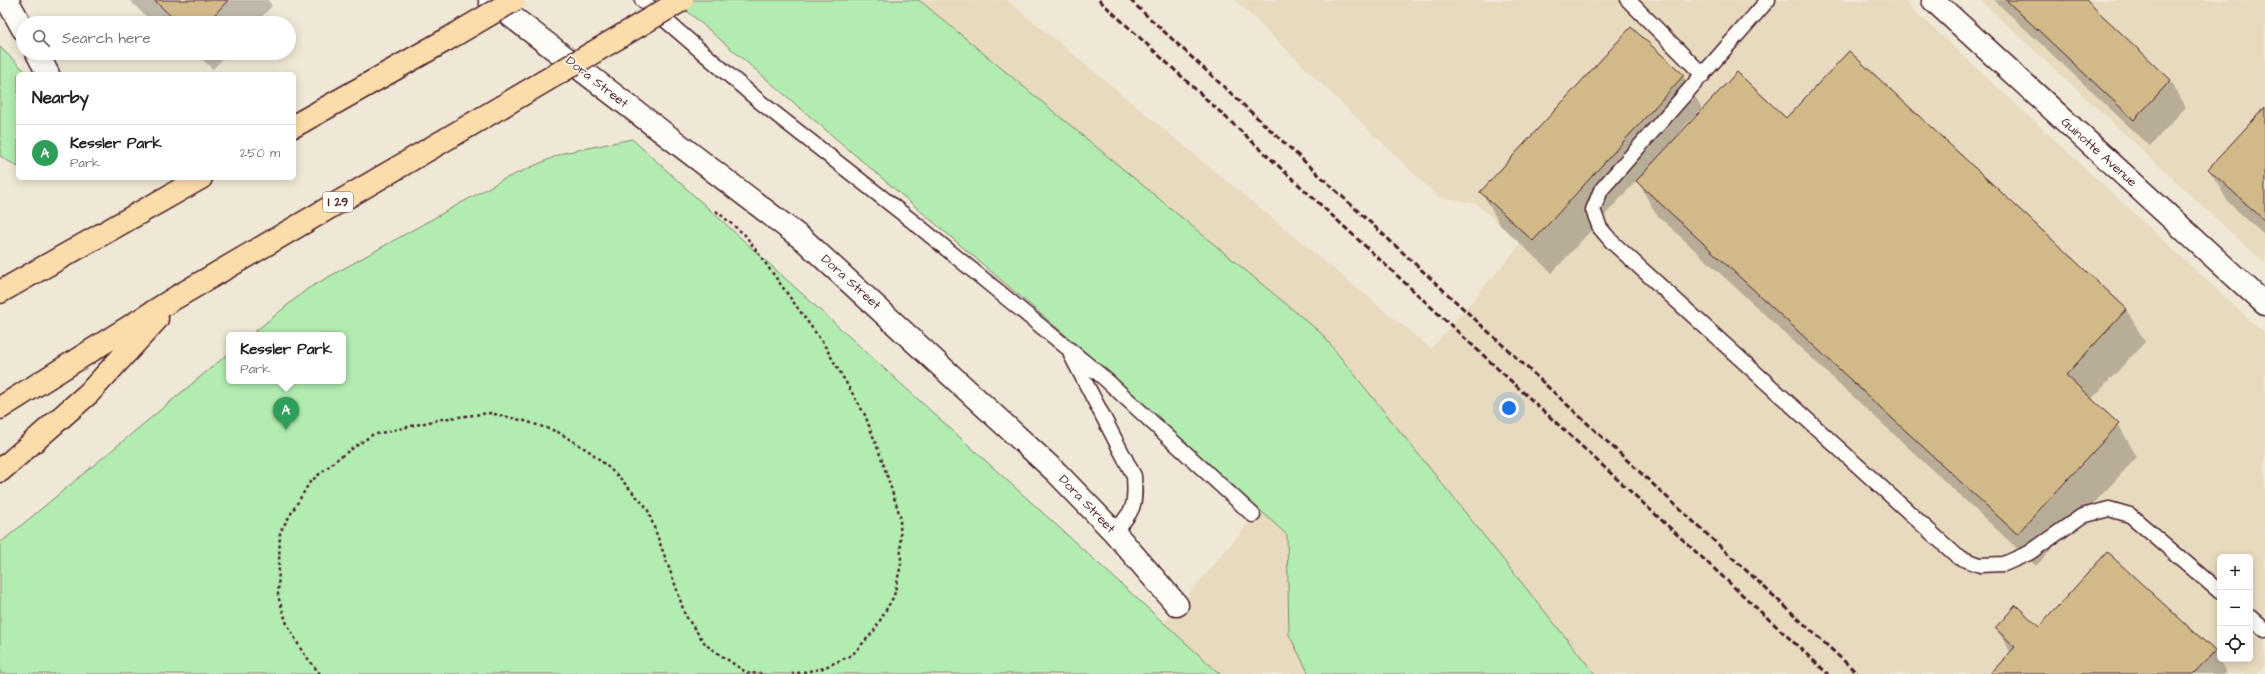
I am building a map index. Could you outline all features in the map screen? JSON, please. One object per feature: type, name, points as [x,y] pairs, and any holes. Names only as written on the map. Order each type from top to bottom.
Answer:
[{"type":"highway","points":[[296,125],[514,0]]},
{"type":"highway","name":"I 29","points":[[0,408],[175,298],[682,0]]},
{"type":"highway","points":[[0,292],[197,180]]},
{"type":"highway","points":[[0,471],[89,393],[175,298]]},
{"type":"street","points":[[7,0],[16,16]]},
{"type":"street","name":"Dora Street","points":[[490,0],[805,241],[1057,473],[1114,532],[1177,605]]},
{"type":"street","name":"Guinotte Avenue","points":[[1933,0],[2265,304]]},
{"type":"street","points":[[41,60],[47,72]]},
{"type":"lane","points":[[642,0],[759,101],[921,228],[1104,378],[1253,516]]},
{"type":"lane","points":[[1628,0],[1704,75]]},
{"type":"lane","points":[[1768,0],[1704,75],[1601,190],[1594,210],[1600,228],[1612,242],[1958,557],[1980,565],[2004,564],[2029,553],[2082,516],[2109,509],[2130,515],[2218,590]]},
{"type":"lane","points":[[1068,350],[1134,476],[1136,496],[1132,513],[1114,532]]},
{"type":"lane","points":[[2253,620],[2265,630]]},
{"type":"path","points":[[710,206],[745,236],[823,344],[865,415],[882,460],[900,516],[901,564],[894,596],[874,631],[852,655],[821,669],[792,674]]},
{"type":"path","points":[[320,674],[302,651],[287,624],[278,596],[280,532],[310,482],[340,457],[372,435],[442,419],[490,413],[525,421],[558,432],[592,453],[618,476],[647,508],[676,587],[684,615],[706,645],[747,673],[765,674]]},
{"type":"shaded area","points":[[919,0],[1007,0],[1431,349],[1521,244],[1477,204],[1438,197],[1235,0],[1903,0],[2265,334],[2265,665],[2257,674],[1595,674],[1321,333]]},
{"type":"shaded area","points":[[1980,0],[2265,0],[2265,264]]},
{"type":"shaded area","points":[[1260,510],[1287,535],[1289,635],[1309,674],[1220,674],[1164,623]]},
{"type":"green space","points":[[674,0],[919,0],[1321,333],[1595,674],[1309,674],[1289,635],[1287,535],[1119,381]]},
{"type":"green space","points":[[0,47],[26,72],[16,72],[16,166],[0,156]]},
{"type":"green space","points":[[632,139],[1220,674],[0,674],[0,543],[226,355],[226,384],[346,384],[346,332],[255,332],[307,289],[502,180],[563,153]]},
{"type":"building","points":[[154,0],[228,0],[213,16],[171,16]]},
{"type":"building","points":[[2006,0],[2086,0],[2171,80],[2134,120]]},
{"type":"building","points":[[1631,27],[1684,75],[1533,241],[1480,192]]},
{"type":"building","points":[[1849,51],[2127,309],[2066,375],[2119,424],[2017,534],[1636,181],[1737,72],[1786,118]]},
{"type":"building","points":[[2265,107],[2265,221],[2208,169]]},
{"type":"building","points":[[2107,552],[2215,651],[2193,674],[1990,674],[2015,647],[1995,628],[2016,605],[2039,627]]},
{"type":"railway","points":[[1099,0],[1828,674]]},
{"type":"railway","points":[[1130,0],[1858,674]]},
{"type":"place","name":"Kessler Park","points":[[286,430]]}]
